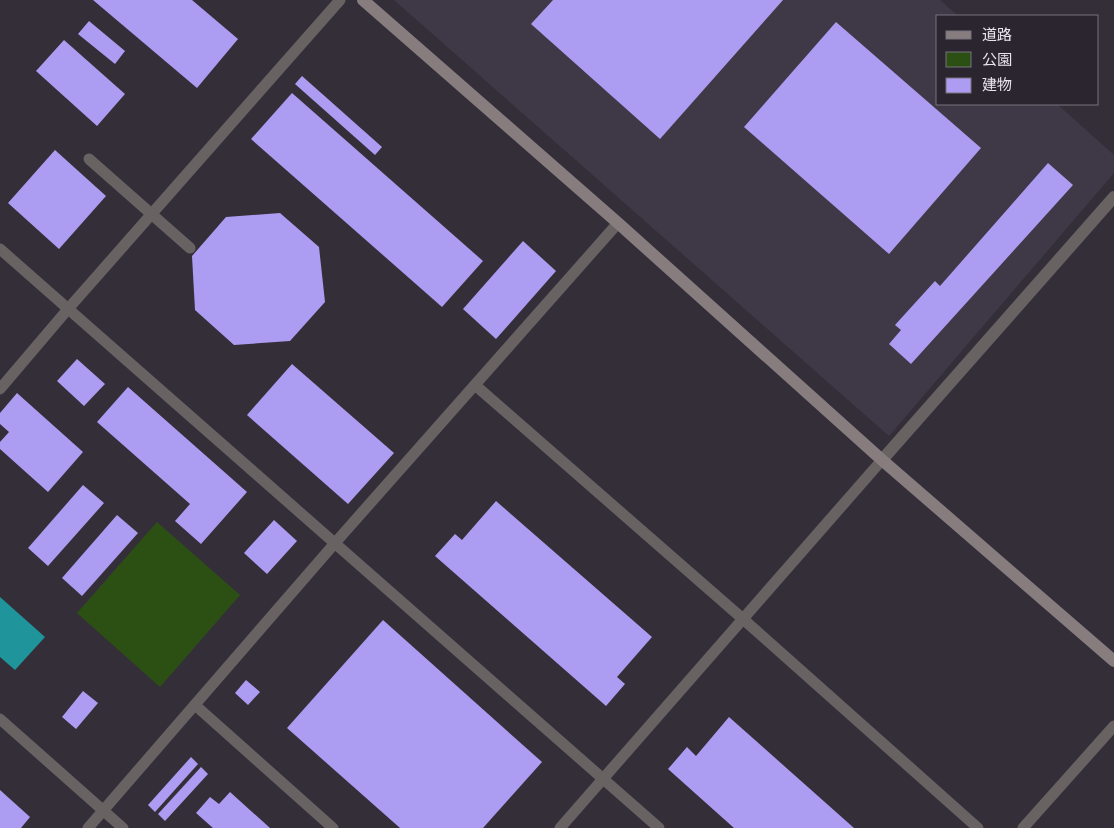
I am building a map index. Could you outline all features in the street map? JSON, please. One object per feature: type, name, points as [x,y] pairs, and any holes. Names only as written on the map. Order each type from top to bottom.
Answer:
[{"type":"street","points":[[363,0],[618,222],[882,460],[1114,661]]},
{"type":"street","points":[[882,460],[1114,197]]},
{"type":"lane","points":[[0,389],[340,0]]},
{"type":"lane","points":[[89,159],[190,248]]},
{"type":"lane","points":[[88,828],[618,222]]},
{"type":"lane","points":[[0,249],[659,828]]},
{"type":"lane","points":[[475,385],[978,828]]},
{"type":"lane","points":[[560,828],[882,460]]},
{"type":"lane","points":[[195,705],[333,828]]},
{"type":"lane","points":[[0,719],[123,828]]},
{"type":"lane","points":[[1024,828],[1114,726]]},
{"type":"shaded area","points":[[394,0],[940,0],[957,15],[936,15],[936,105],[1058,105],[1114,155],[1114,173],[889,436]]},
{"type":"green space","points":[[157,522],[240,595],[160,687],[77,613]]},
{"type":"water","points":[[0,597],[45,637],[15,670],[0,657]]},
{"type":"building","points":[[93,0],[192,0],[238,39],[197,88]]},
{"type":"building","points":[[553,0],[783,0],[660,139],[531,24]]},
{"type":"building","points":[[89,21],[125,51],[115,64],[78,34]]},
{"type":"building","points":[[836,22],[981,148],[889,254],[744,127]]},
{"type":"building","points":[[64,40],[125,94],[97,126],[36,71]]},
{"type":"building","points":[[302,76],[382,147],[375,155],[295,84]]},
{"type":"building","points":[[292,93],[483,261],[442,307],[251,139]]},
{"type":"building","points":[[55,150],[106,196],[59,249],[8,203]]},
{"type":"building","points":[[1048,163],[1073,185],[911,364],[889,344],[901,330],[895,325],[935,281],[940,286]]},
{"type":"building","points":[[280,213],[319,247],[325,302],[290,341],[234,345],[195,310],[192,256],[226,217]]},
{"type":"building","points":[[523,241],[556,271],[496,339],[463,309]]},
{"type":"building","points":[[77,359],[105,384],[84,406],[57,381]]},
{"type":"building","points":[[292,364],[394,453],[348,504],[247,415]]},
{"type":"building","points":[[128,387],[247,492],[201,544],[175,521],[190,504],[97,422]]},
{"type":"building","points":[[17,393],[83,452],[48,492],[0,449],[0,442],[9,432],[0,424],[0,413]]},
{"type":"building","points":[[83,485],[104,503],[48,566],[28,548]]},
{"type":"building","points":[[496,501],[652,637],[617,677],[625,684],[606,706],[435,556],[455,534],[462,540]]},
{"type":"building","points":[[117,515],[138,533],[82,596],[62,578]]},
{"type":"building","points":[[274,520],[297,541],[267,574],[244,553]]},
{"type":"building","points":[[383,620],[542,762],[483,828],[400,828],[287,728]]},
{"type":"building","points":[[246,680],[260,692],[248,705],[235,693]]},
{"type":"building","points":[[83,691],[98,703],[76,729],[62,717]]},
{"type":"building","points":[[729,717],[854,828],[734,828],[668,769],[687,747],[696,756]]},
{"type":"building","points":[[191,757],[198,764],[155,812],[148,805]]},
{"type":"building","points":[[201,767],[208,774],[165,821],[158,814]]},
{"type":"building","points":[[0,790],[30,817],[21,828],[0,828]]},
{"type":"building","points":[[230,792],[270,828],[213,828],[196,813],[210,797],[219,804]]}]
